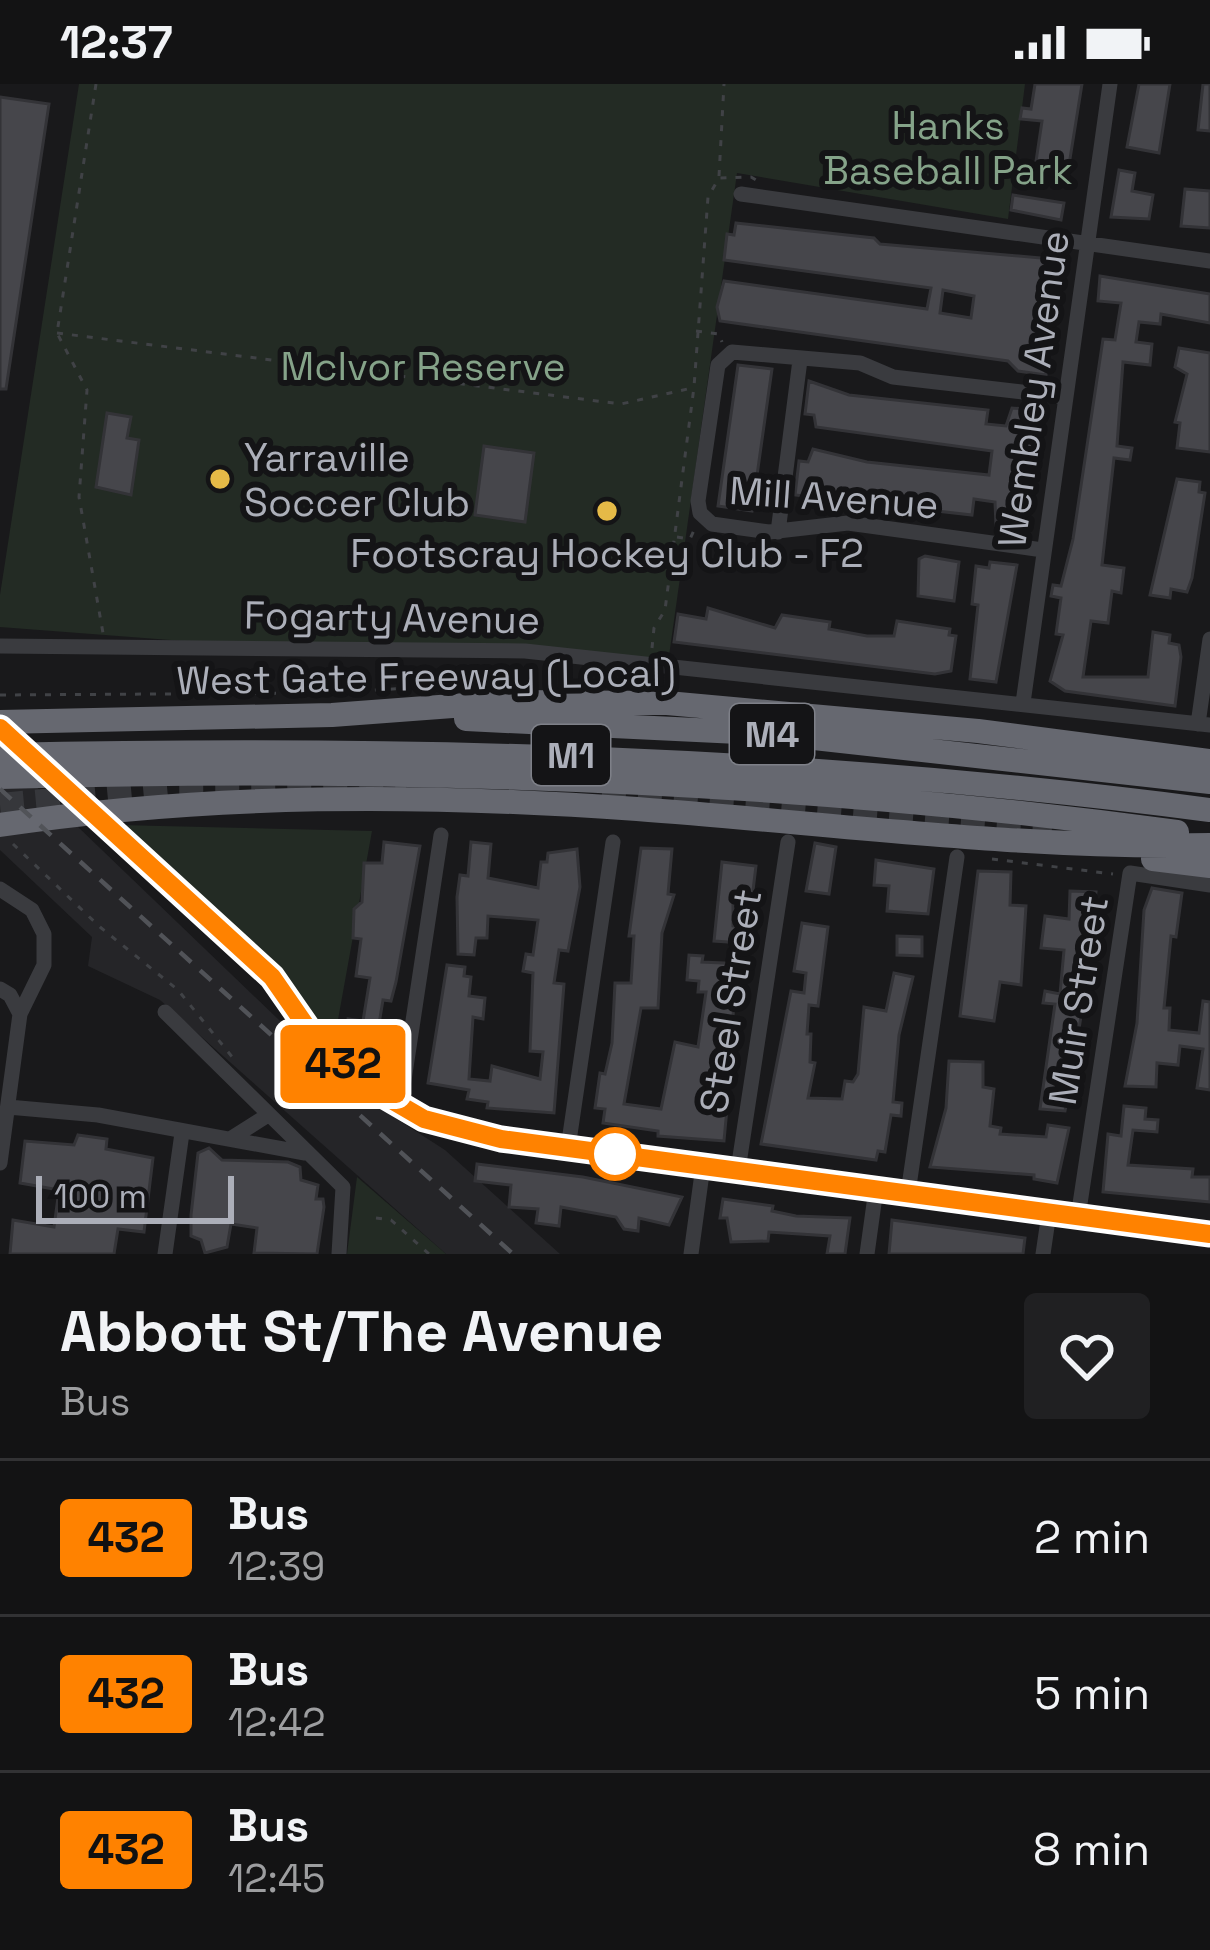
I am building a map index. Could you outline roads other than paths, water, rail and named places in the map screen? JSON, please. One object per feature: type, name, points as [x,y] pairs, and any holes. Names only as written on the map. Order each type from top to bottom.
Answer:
[{"type":"highway","name":"West Gate Freeway (Local)","points":[[7,724],[332,716],[506,702],[667,703],[978,731],[1210,761]]},
{"type":"highway","name":"M4","points":[[332,716],[732,731],[1210,782]]},
{"type":"highway","name":"M1","points":[[0,755],[462,751],[610,757],[912,777],[1210,811]]},
{"type":"highway","name":"M1","points":[[0,777],[338,773],[648,785],[1104,822],[1210,841]]},
{"type":"highway","name":"M1","points":[[6,833],[141,806],[283,799],[488,802],[859,827],[1210,841]]},
{"type":"highway","name":"M1","points":[[859,827],[1210,866]]},
{"type":"street","name":"Wembley Avenue","points":[[1023,703],[1109,84]]},
{"type":"street","points":[[741,194],[1210,261]]},
{"type":"street","name":"Mill Avenue","points":[[800,359],[741,351],[725,356],[718,365],[700,513],[712,524],[778,532],[848,523],[1043,550]]},
{"type":"street","points":[[778,532],[800,359],[860,363],[892,377],[1065,397]]},
{"type":"street","points":[[1204,724],[1210,639]]},
{"type":"street","name":"Fogarty Avenue","points":[[0,646],[525,651],[1204,724]]},
{"type":"street","points":[[7,724],[272,977],[313,1036],[396,1106],[447,1127],[568,1148],[1210,1234]]},
{"type":"street","points":[[396,1106],[441,835]]},
{"type":"street","points":[[568,1148],[614,842]]},
{"type":"street","name":"Steel Street","points":[[738,1170],[788,842]]},
{"type":"street","points":[[908,1193],[957,857]]},
{"type":"street","name":"Muir Street","points":[[1078,1217],[1130,873],[1210,885]]},
{"type":"street","points":[[0,889],[32,910],[44,934],[44,965],[20,1014],[0,1163]]},
{"type":"street","points":[[0,988],[10,995],[20,1014]]},
{"type":"street","points":[[166,1012],[343,1187],[339,1254]]},
{"type":"street","points":[[8,1107],[98,1115],[308,1154]]},
{"type":"street","points":[[230,1138],[268,1115]]},
{"type":"street","points":[[165,1254],[182,1133]]},
{"type":"street","points":[[691,1254],[703,1166]]},
{"type":"street","points":[[867,1254],[876,1189]]},
{"type":"street","points":[[1043,1254],[1048,1213]]},
{"type":"tunnel","points":[[0,805],[168,789],[406,787]]},
{"type":"tunnel","points":[[602,793],[1052,827]]},
{"type":"railway","points":[[0,789],[513,1254]]},
{"type":"place","name":"Yarraville Soccer Club","points":[[220,479]]},
{"type":"place","name":"Footscray Hockey Club - F2","points":[[607,511]]},
{"type":"park label","name":"Hanks Baseball Park","points":[[948,148]]},
{"type":"park label","name":"McIvor Reserve","points":[[423,366]]}]
